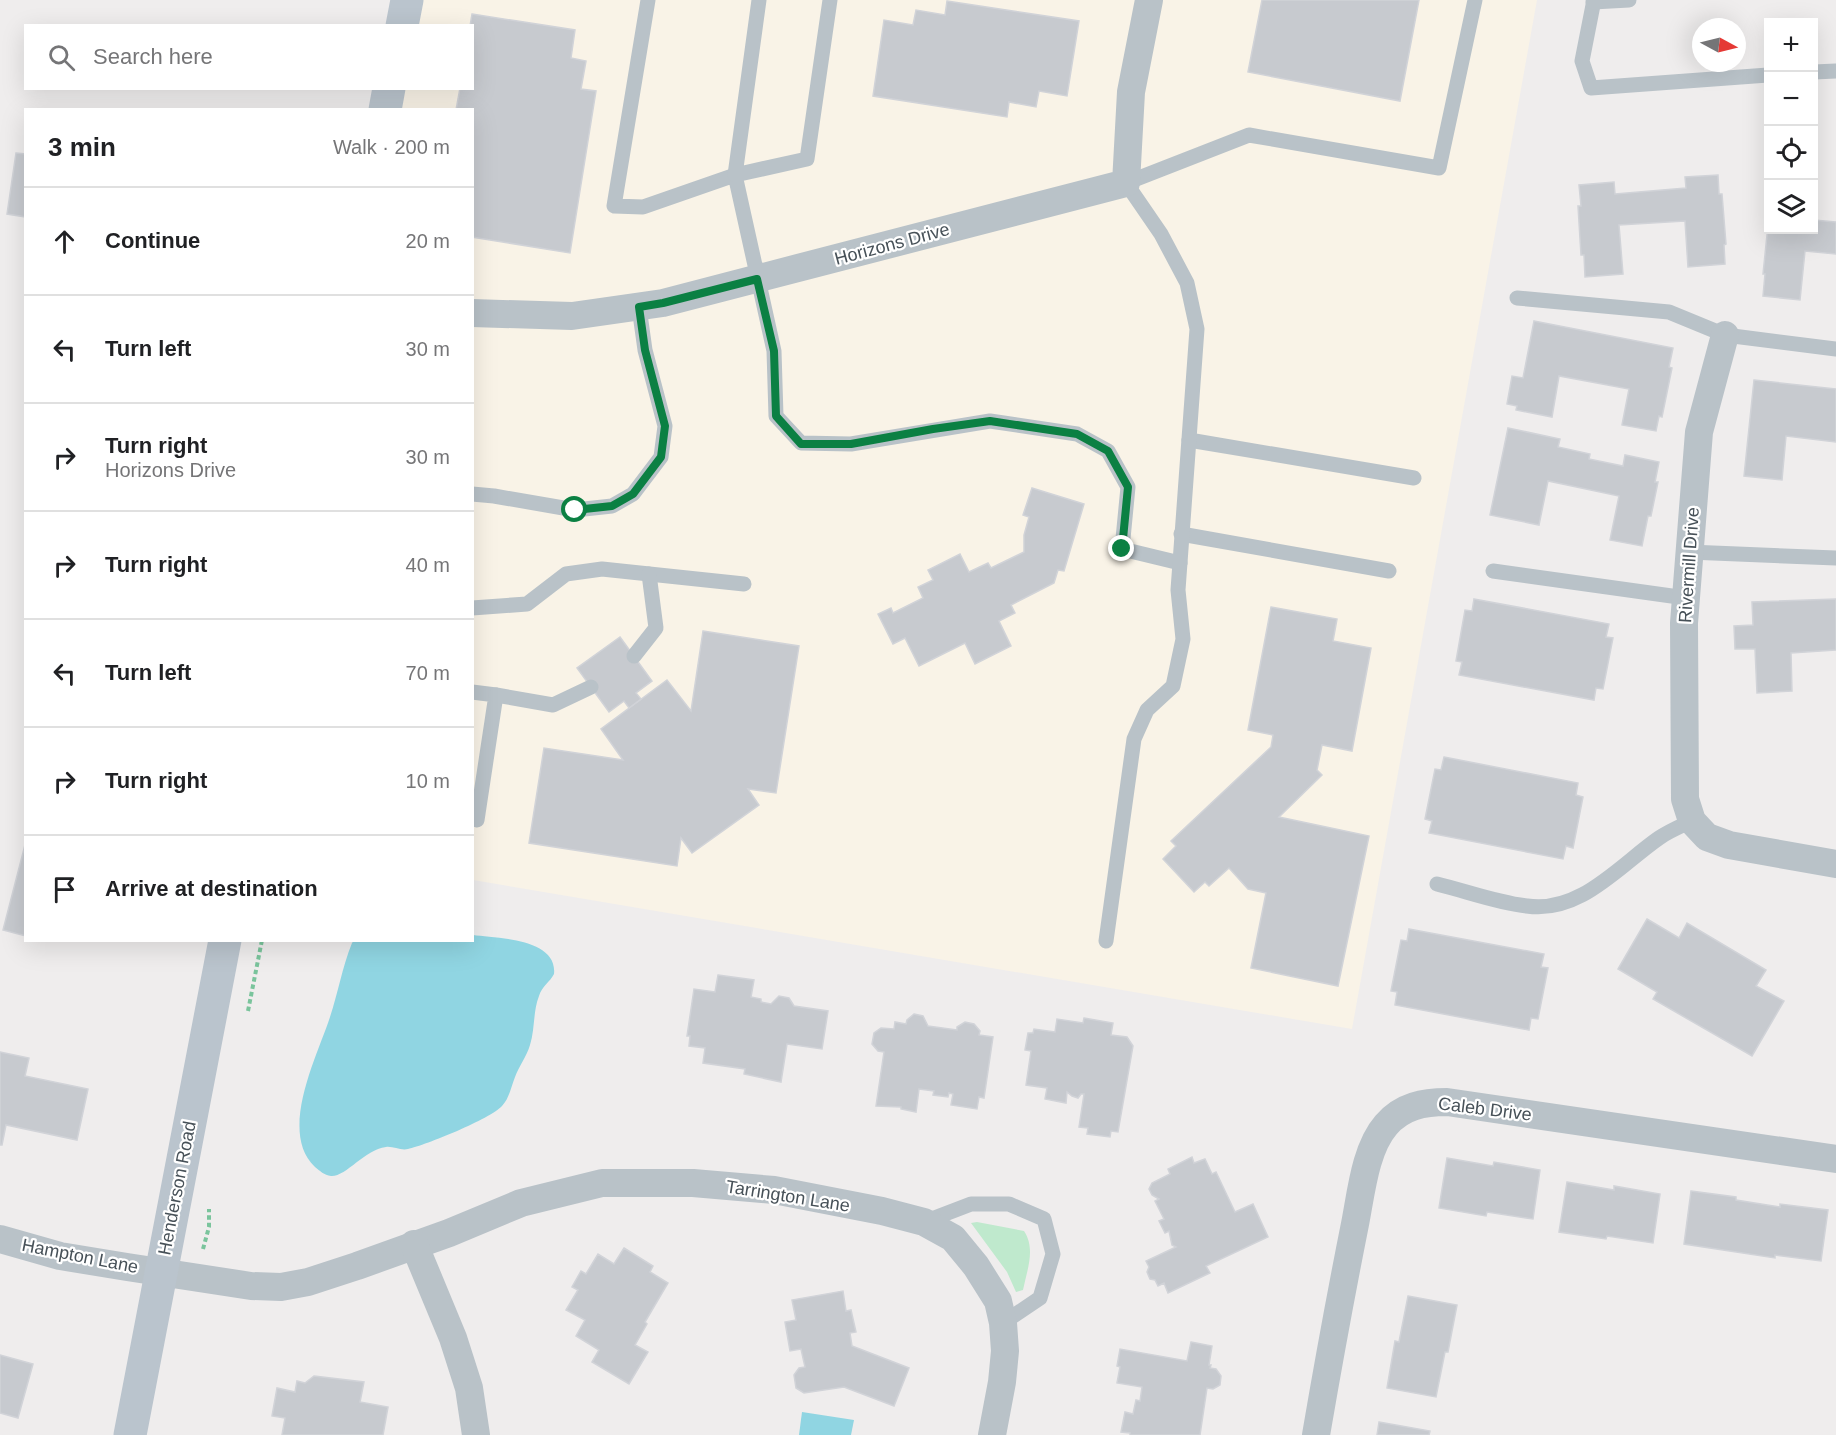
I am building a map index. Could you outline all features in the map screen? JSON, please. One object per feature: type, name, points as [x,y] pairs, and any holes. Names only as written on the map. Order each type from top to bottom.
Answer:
[{"type":"main road","points":[[402,24],[406,0]]},
{"type":"main road","points":[[386,108],[390,90]]},
{"type":"main road","name":"Henderson Road","points":[[130,1435],[225,942]]},
{"type":"street","points":[[1126,183],[1131,92],[1149,0]]},
{"type":"street","name":"Horizons Drive","points":[[474,313],[572,316],[663,303],[1126,183]]},
{"type":"street","name":"Rivermill Drive","points":[[1689,810],[1684,623],[1689,552],[1699,432],[1725,335]]},
{"type":"street","points":[[1689,810],[1707,837],[1729,845],[1836,864]]},
{"type":"street","name":"Caleb Drive","points":[[1316,1435],[1367,1166],[1377,1139],[1385,1126],[1394,1116],[1408,1108],[1433,1102],[1447,1102],[1836,1159]]},
{"type":"street","name":"Tarrington Lane","points":[[161,1271],[251,1286],[281,1287],[308,1282],[521,1203],[602,1184],[693,1183],[774,1190],[882,1211],[924,1222],[953,1238],[976,1266],[998,1301],[1003,1323],[1005,1351],[992,1435]]},
{"type":"street","name":"Hampton Lane","points":[[0,1239],[60,1256],[127,1268],[161,1271]]},
{"type":"street","points":[[414,1244],[453,1338],[469,1388],[476,1435]]},
{"type":"lane","points":[[648,0],[614,206],[643,207],[735,175],[807,159],[830,0]]},
{"type":"lane","points":[[759,0],[735,175],[774,351],[776,416],[801,444],[851,444],[990,421],[1077,434],[1108,451],[1128,487],[1122,549],[1180,563]]},
{"type":"lane","points":[[1106,941],[1134,739],[1147,710],[1173,686],[1183,639],[1178,590],[1197,329],[1186,283],[1161,234],[1126,183],[1249,135],[1439,168],[1475,0]]},
{"type":"lane","points":[[1629,0],[1594,1],[1582,61],[1591,88],[1764,75]]},
{"type":"lane","points":[[1818,72],[1836,70]]},
{"type":"lane","points":[[1517,298],[1669,312],[1725,335],[1836,349]]},
{"type":"lane","points":[[474,494],[575,510],[612,506],[633,494],[661,457],[665,426],[645,350],[639,307]]},
{"type":"lane","points":[[1189,440],[1414,478]]},
{"type":"lane","points":[[1181,534],[1389,571]]},
{"type":"lane","points":[[1689,552],[1836,558]]},
{"type":"lane","points":[[474,608],[527,604],[566,574],[602,569],[744,584]]},
{"type":"lane","points":[[1493,571],[1686,598]]},
{"type":"lane","points":[[634,656],[656,628],[649,574]]},
{"type":"lane","points":[[474,692],[553,705],[591,687]]},
{"type":"lane","points":[[474,819],[477,820],[496,695]]},
{"type":"lane","points":[[1437,884],[1528,907],[1559,904],[1573,899],[1616,873],[1689,810]]},
{"type":"lane","points":[[924,1222],[971,1204],[1009,1204],[1044,1219],[1053,1254],[1040,1298],[1003,1323]]},
{"type":"shaded area","points":[[411,0],[1537,0],[1352,1029],[474,880],[474,108],[390,108],[394,90],[474,90],[474,24],[406,24]]},
{"type":"green space","points":[[977,1222],[1024,1231],[1028,1238],[1030,1252],[1023,1290],[1016,1292],[1007,1272],[971,1223]]},
{"type":"water","points":[[474,935],[509,939],[523,942],[546,953],[553,962],[554,974],[539,996],[529,1049],[502,1106],[485,1118],[417,1147],[378,1149],[343,1172],[331,1176],[315,1167],[304,1152],[300,1134],[300,1115],[310,1073],[330,1017],[352,943],[474,942]]},
{"type":"water","points":[[802,1412],[854,1420],[851,1435],[799,1435]]},
{"type":"building","points":[[1262,0],[1419,0],[1400,101],[1248,72]]},
{"type":"building","points":[[947,1],[1079,21],[1067,96],[1039,91],[1036,107],[1009,102],[1007,117],[873,96],[884,20],[913,25],[916,10],[945,15]]},
{"type":"building","points":[[472,14],[575,30],[571,58],[586,61],[581,89],[596,91],[570,253],[474,237],[474,108],[456,108],[460,90],[474,90],[474,24],[470,24]]},
{"type":"building","points":[[16,153],[24,154],[24,217],[7,214]]},
{"type":"building","points":[[1718,175],[1726,244],[1724,245],[1725,264],[1688,267],[1685,221],[1619,225],[1623,274],[1585,277],[1584,255],[1581,255],[1579,185],[1614,182],[1615,194],[1686,188],[1685,177]]},
{"type":"building","points":[[1818,220],[1836,222],[1836,254],[1805,251],[1800,300],[1763,296],[1765,274],[1763,274],[1767,234],[1818,234]]},
{"type":"building","points":[[1534,321],[1673,348],[1669,367],[1672,368],[1662,417],[1659,416],[1656,431],[1622,425],[1629,389],[1559,376],[1552,417],[1516,410],[1517,406],[1507,404],[1512,376],[1523,378]]},
{"type":"building","points":[[1754,380],[1836,389],[1836,442],[1786,436],[1782,480],[1744,476]]},
{"type":"building","points":[[1508,428],[1560,439],[1558,447],[1590,454],[1589,459],[1623,466],[1625,455],[1659,462],[1655,482],[1658,482],[1642,546],[1610,540],[1619,496],[1548,481],[1539,525],[1490,515]]},
{"type":"building","points":[[1032,488],[1084,504],[1064,571],[1058,570],[1054,583],[1011,605],[1015,613],[999,621],[1011,646],[975,664],[965,643],[919,666],[905,638],[893,644],[878,614],[891,608],[893,613],[923,598],[918,587],[933,580],[928,570],[960,554],[969,572],[988,563],[991,568],[1024,552],[1024,535],[1029,517],[1023,515]]},
{"type":"building","points":[[1474,599],[1609,624],[1606,637],[1613,638],[1603,689],[1596,688],[1594,700],[1459,675],[1462,662],[1456,661],[1465,610],[1472,611]]},
{"type":"building","points":[[1836,599],[1836,650],[1791,653],[1792,691],[1757,693],[1755,649],[1735,649],[1734,626],[1753,625],[1752,602]]},
{"type":"building","points":[[1271,607],[1337,619],[1333,641],[1371,648],[1352,751],[1322,745],[1317,770],[1322,775],[1279,817],[1369,836],[1338,986],[1251,968],[1266,893],[1248,889],[1229,868],[1209,886],[1205,882],[1194,892],[1163,859],[1176,846],[1171,841],[1271,747],[1273,735],[1248,730]]},
{"type":"building","points":[[703,631],[799,646],[776,793],[748,789],[759,805],[692,853],[681,838],[677,866],[529,843],[544,748],[623,760],[601,729],[667,680],[691,711]]},
{"type":"building","points":[[620,637],[652,681],[636,693],[641,699],[629,708],[624,701],[609,712],[577,668]]},
{"type":"building","points":[[1444,757],[1578,783],[1576,795],[1583,797],[1573,848],[1566,846],[1563,859],[1429,833],[1432,821],[1425,819],[1435,769],[1441,770]]},
{"type":"building","points":[[24,849],[24,935],[3,930]]},
{"type":"building","points":[[1647,919],[1679,938],[1687,923],[1766,970],[1756,986],[1784,1001],[1752,1056],[1653,999],[1657,992],[1618,969]]},
{"type":"building","points":[[1409,929],[1544,954],[1541,967],[1548,968],[1538,1019],[1531,1018],[1529,1030],[1395,1005],[1397,992],[1391,991],[1401,940],[1407,941]]},
{"type":"building","points":[[718,975],[754,980],[751,997],[761,999],[761,1002],[771,1004],[779,996],[789,998],[794,1006],[828,1011],[822,1049],[787,1044],[781,1082],[744,1074],[745,1069],[703,1063],[705,1048],[689,1046],[690,1036],[687,1036],[694,989],[715,992]]},
{"type":"building","points":[[914,1014],[923,1016],[928,1026],[957,1030],[957,1027],[965,1022],[974,1024],[980,1031],[979,1035],[993,1037],[984,1098],[979,1097],[977,1109],[951,1105],[953,1094],[949,1093],[948,1097],[933,1095],[934,1091],[919,1089],[916,1112],[901,1109],[901,1107],[876,1106],[884,1052],[878,1051],[872,1044],[874,1033],[881,1028],[894,1029],[895,1022],[906,1024]]},
{"type":"building","points":[[1084,1018],[1113,1023],[1111,1035],[1127,1037],[1133,1046],[1118,1132],[1111,1131],[1110,1137],[1087,1134],[1088,1128],[1079,1127],[1084,1094],[1078,1098],[1067,1092],[1066,1103],[1045,1099],[1047,1088],[1026,1085],[1031,1051],[1025,1050],[1028,1033],[1033,1033],[1034,1029],[1055,1032],[1057,1019],[1083,1023]]},
{"type":"building","points":[[0,1052],[29,1058],[25,1076],[88,1089],[77,1140],[6,1125],[2,1145],[0,1145]]},
{"type":"building","points":[[1192,1157],[1194,1163],[1205,1159],[1212,1174],[1216,1172],[1235,1212],[1253,1204],[1268,1237],[1206,1266],[1210,1273],[1168,1293],[1164,1283],[1158,1286],[1155,1280],[1150,1279],[1147,1272],[1149,1267],[1146,1261],[1176,1247],[1172,1245],[1169,1231],[1165,1233],[1159,1221],[1164,1219],[1155,1201],[1159,1199],[1152,1195],[1149,1189],[1152,1183],[1170,1174],[1168,1169]]},
{"type":"building","points":[[1447,1158],[1493,1166],[1494,1162],[1540,1170],[1533,1219],[1487,1212],[1486,1216],[1439,1208]]},
{"type":"building","points":[[1567,1182],[1614,1190],[1614,1186],[1660,1194],[1653,1243],[1559,1232]]},
{"type":"building","points":[[1691,1191],[1736,1197],[1736,1200],[1780,1207],[1780,1204],[1828,1210],[1821,1261],[1775,1255],[1775,1258],[1684,1244]]},
{"type":"building","points":[[624,1248],[653,1266],[650,1272],[668,1283],[645,1322],[647,1324],[635,1345],[648,1352],[629,1384],[592,1362],[599,1350],[576,1336],[585,1320],[566,1310],[578,1290],[572,1287],[581,1271],[586,1274],[598,1254],[614,1264]]},
{"type":"building","points":[[843,1291],[846,1311],[851,1310],[856,1332],[850,1333],[852,1346],[909,1368],[894,1406],[844,1387],[804,1393],[796,1388],[794,1375],[799,1368],[805,1367],[801,1349],[790,1351],[785,1322],[796,1320],[792,1300]]},
{"type":"building","points":[[1408,1296],[1457,1305],[1436,1397],[1387,1388],[1395,1341],[1399,1342]]},
{"type":"building","points":[[1191,1342],[1212,1346],[1209,1365],[1221,1376],[1220,1385],[1213,1389],[1207,1388],[1200,1435],[1130,1435],[1130,1433],[1121,1432],[1125,1412],[1133,1414],[1136,1400],[1140,1401],[1142,1387],[1117,1383],[1120,1349],[1187,1361]]},
{"type":"building","points":[[0,1355],[33,1364],[18,1418],[0,1413]]},
{"type":"building","points":[[314,1376],[364,1382],[360,1402],[388,1407],[383,1435],[282,1435],[285,1418],[272,1416],[277,1388],[295,1392],[297,1381],[305,1383]]},
{"type":"building","points":[[1379,1422],[1430,1431],[1429,1435],[1377,1435]]},
{"type":"route","points":[[575,510],[612,506],[633,494],[661,457],[665,426],[645,350],[639,307],[757,279],[774,351],[776,416],[801,444],[851,444],[990,421],[1077,434],[1108,451],[1128,487],[1122,549]]}]
